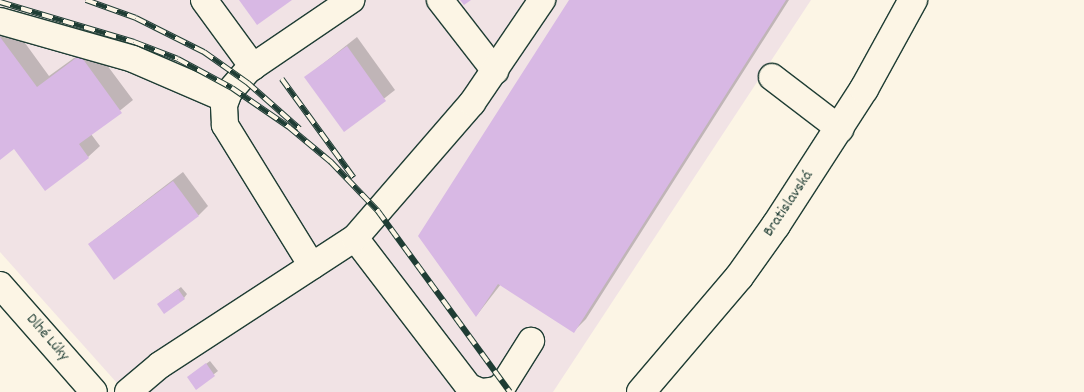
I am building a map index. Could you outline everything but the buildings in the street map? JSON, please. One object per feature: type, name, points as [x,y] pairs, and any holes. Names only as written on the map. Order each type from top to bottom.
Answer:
[{"type":"main road","name":"Bratislavská","points":[[641,392],[739,277],[840,129],[913,0]]},
{"type":"lane","points":[[204,0],[253,67]]},
{"type":"lane","points":[[312,266],[225,125],[226,99],[253,67],[351,0]]},
{"type":"lane","points":[[440,0],[495,71]]},
{"type":"lane","points":[[128,392],[160,365],[355,238],[472,103],[542,0]]},
{"type":"lane","points":[[0,21],[133,59],[226,99]]},
{"type":"lane","points":[[772,78],[840,129]]},
{"type":"lane","points":[[355,238],[469,387],[481,392],[497,390],[504,384],[530,341]]},
{"type":"lane","name":"Dlhé Lúky","points":[[0,285],[94,392]]},
{"type":"shaded area","points":[[0,0],[811,0],[553,392],[125,392],[0,252]]},
{"type":"railway","points":[[86,0],[136,18],[204,52],[248,83],[300,129]]},
{"type":"railway","points":[[0,2],[134,42],[178,59],[232,88],[289,127],[331,162],[378,211],[510,392]]},
{"type":"railway","points":[[282,79],[354,178]]}]
